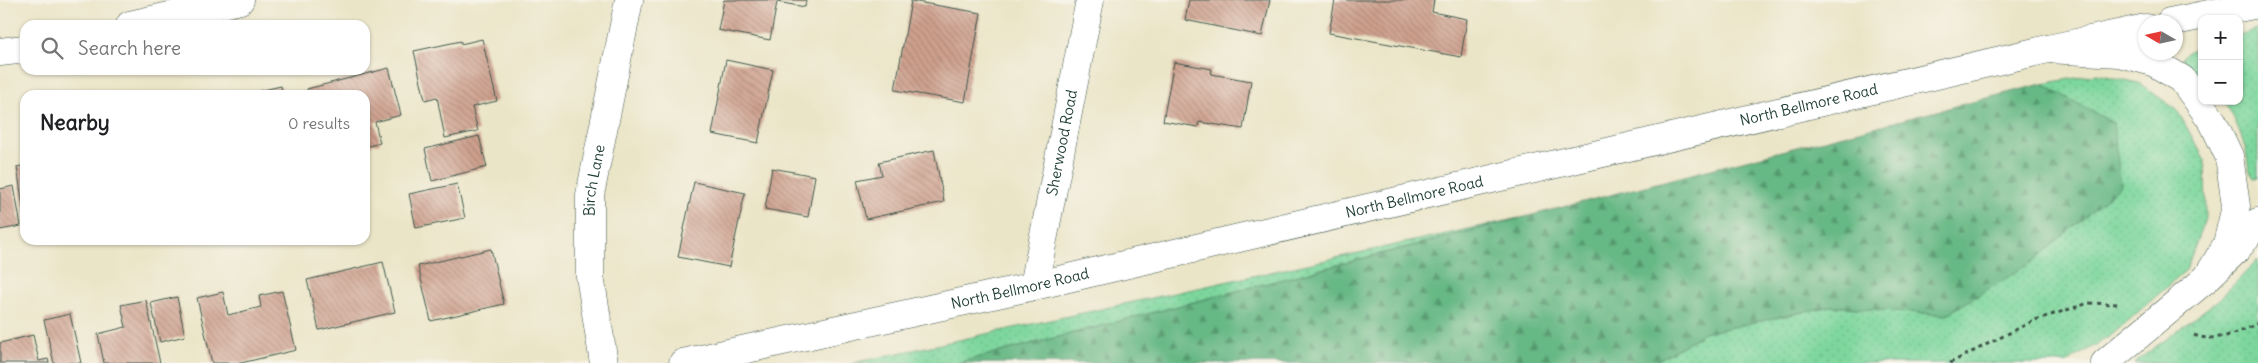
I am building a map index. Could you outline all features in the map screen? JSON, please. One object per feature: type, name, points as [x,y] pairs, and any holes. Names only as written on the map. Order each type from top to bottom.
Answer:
[{"type":"main road","points":[[152,20],[240,0]]},
{"type":"main road","name":"Birch Lane","points":[[604,363],[590,276],[590,196],[629,0]]},
{"type":"main road","name":"Sherwood Road","points":[[1034,286],[1090,0]]},
{"type":"main road","points":[[2183,19],[2258,4]]},
{"type":"main road","name":"North Bellmore Road","points":[[683,363],[1034,286],[2048,48],[2138,30]]},
{"type":"main road","points":[[2048,48],[2119,53],[2153,62],[2182,79],[2213,122],[2229,156],[2236,206],[2227,244],[2207,278]]},
{"type":"main road","points":[[0,52],[20,50]]},
{"type":"main road","points":[[2105,363],[2207,278],[2236,250],[2258,222]]},
{"type":"green space","points":[[2258,29],[2258,177],[2254,178],[2250,171],[2239,129],[2226,105],[2243,105],[2243,34]]},
{"type":"green space","points":[[2198,48],[2198,76],[2185,66],[2183,60],[2183,56],[2191,50]]},
{"type":"green space","points":[[2097,74],[2139,83],[2177,110],[2205,160],[2206,216],[2186,270],[2112,335],[2066,363],[1653,363],[1704,333],[1831,306],[1946,315],[2113,123],[2042,84]]},
{"type":"green space","points":[[2042,84],[2113,123],[2121,185],[2034,261],[1946,315],[1831,306],[1704,333],[1653,363],[957,363]]},
{"type":"green space","points":[[1519,218],[957,363],[853,363]]},
{"type":"green space","points":[[2258,260],[2258,359],[2244,363],[2134,363],[2218,300]]},
{"type":"building","points":[[724,0],[806,0],[805,7],[777,2],[770,40],[718,30]]},
{"type":"building","points":[[1189,0],[1270,0],[1262,36],[1185,20]]},
{"type":"building","points":[[1335,0],[1434,0],[1432,12],[1467,19],[1461,57],[1329,33]]},
{"type":"building","points":[[911,1],[981,13],[965,102],[895,90]]},
{"type":"building","points":[[482,39],[497,101],[472,107],[478,131],[445,138],[437,97],[425,100],[414,51],[461,41],[461,44]]},
{"type":"building","points":[[726,60],[773,70],[758,143],[712,134]]},
{"type":"building","points":[[1174,62],[1212,69],[1211,74],[1251,81],[1243,129],[1199,122],[1198,127],[1163,121]]},
{"type":"building","points":[[389,68],[401,115],[375,122],[380,143],[370,146],[370,90],[307,89],[362,75],[370,75],[370,73]]},
{"type":"building","points":[[281,86],[282,90],[264,90]]},
{"type":"building","points":[[479,136],[487,167],[432,181],[425,149]]},
{"type":"building","points":[[934,150],[944,202],[866,219],[857,180],[882,175],[879,162]]},
{"type":"building","points":[[20,166],[20,187],[17,167]]},
{"type":"building","points":[[772,168],[815,176],[808,217],[765,209]]},
{"type":"building","points":[[694,182],[745,193],[729,267],[678,257]]},
{"type":"building","points":[[457,184],[465,218],[416,228],[409,194]]},
{"type":"building","points":[[14,186],[20,226],[0,230],[0,189]]},
{"type":"building","points":[[491,249],[504,304],[431,321],[418,266]]},
{"type":"building","points":[[383,262],[395,312],[319,330],[307,280]]},
{"type":"building","points":[[282,291],[296,350],[241,363],[212,363],[197,298],[223,292],[228,315],[261,307],[259,296]]},
{"type":"building","points":[[177,297],[185,336],[160,342],[151,303]]},
{"type":"building","points":[[146,300],[160,363],[104,363],[98,334],[126,327],[121,305]]},
{"type":"building","points":[[70,314],[81,363],[54,363],[44,320]]},
{"type":"building","points":[[33,335],[39,361],[48,359],[49,363],[0,363],[0,343]]}]
